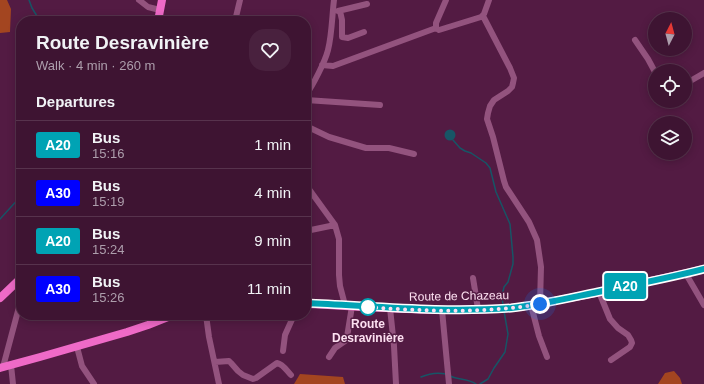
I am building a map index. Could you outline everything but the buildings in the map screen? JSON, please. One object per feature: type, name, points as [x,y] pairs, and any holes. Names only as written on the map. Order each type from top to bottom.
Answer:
[{"type":"main road","points":[[159,16],[162,0]]},
{"type":"main road","name":"Route de Chazeau","points":[[311,304],[442,310],[511,308],[540,304],[661,280],[704,269]]},
{"type":"main road","points":[[0,298],[16,283]]},
{"type":"main road","points":[[4,367],[77,347],[160,320]]},
{"type":"street","points":[[139,0],[146,6],[160,10]]},
{"type":"street","points":[[236,16],[240,0]]},
{"type":"street","points":[[311,88],[328,50],[334,0]]},
{"type":"street","points":[[322,65],[333,66],[436,26],[446,0]]},
{"type":"street","points":[[436,26],[439,30],[478,19],[483,16],[489,0]]},
{"type":"street","points":[[332,12],[367,4]]},
{"type":"street","points":[[340,11],[342,20],[342,37],[348,38],[364,32]]},
{"type":"street","points":[[483,16],[514,78],[512,87],[494,100],[490,106],[487,119],[506,187],[529,222],[537,240],[541,267],[540,304]]},
{"type":"street","points":[[635,40],[651,64]]},
{"type":"street","points":[[692,80],[704,73]]},
{"type":"street","points":[[311,100],[380,105]]},
{"type":"street","points":[[311,128],[329,137],[366,148],[395,149],[414,154]]},
{"type":"street","points":[[311,192],[335,225],[340,239],[340,286],[349,306],[347,337],[345,341],[335,348],[329,357]]},
{"type":"street","points":[[311,229],[335,225]]},
{"type":"street","points":[[686,274],[704,305]]},
{"type":"street","points":[[473,278],[478,309]]},
{"type":"street","points":[[599,292],[610,319],[618,328],[628,335],[631,340],[630,347],[611,360]]},
{"type":"street","points":[[531,305],[539,336],[547,357]]},
{"type":"street","points":[[390,308],[396,384]]},
{"type":"street","points":[[442,310],[449,384]]},
{"type":"street","points":[[12,384],[4,367],[17,320]]},
{"type":"street","points":[[207,320],[219,384]]},
{"type":"street","points":[[283,351],[285,335],[292,320]]},
{"type":"street","points":[[77,347],[82,366],[94,384]]},
{"type":"street","points":[[215,362],[229,361],[243,375],[253,379],[277,363],[282,364],[291,375]]},
{"type":"shaded area","points":[[0,0],[7,0],[11,9],[10,32],[0,33]]},
{"type":"shaded area","points":[[674,371],[680,378],[682,384],[658,384],[665,373]]},
{"type":"shaded area","points":[[300,374],[343,377],[345,384],[294,384]]},
{"type":"water","points":[[450,129],[454,131],[456,135],[454,139],[450,141],[446,139],[444,135],[446,131]]},
{"type":"waterway","points":[[29,0],[37,16]]},
{"type":"waterway","points":[[453,140],[460,148],[471,153],[486,163],[490,168],[496,192],[510,224],[513,264],[508,282],[504,287],[502,296],[503,305]]},
{"type":"waterway","points":[[0,219],[16,201]]},
{"type":"waterway","points":[[480,384],[488,379],[505,352],[508,334],[504,311]]},
{"type":"waterway","points":[[421,377],[434,373],[446,374]]},
{"type":"waterway","points":[[450,376],[476,384]]},
{"type":"bus line","name":"A20","points":[[311,303],[425,310],[511,308],[661,280],[704,269]]},
{"type":"place","name":"Route Desravinière","points":[[368,307]]},
{"type":"route","points":[[368,307],[365,307],[425,310],[471,310],[511,308],[540,304]]}]
